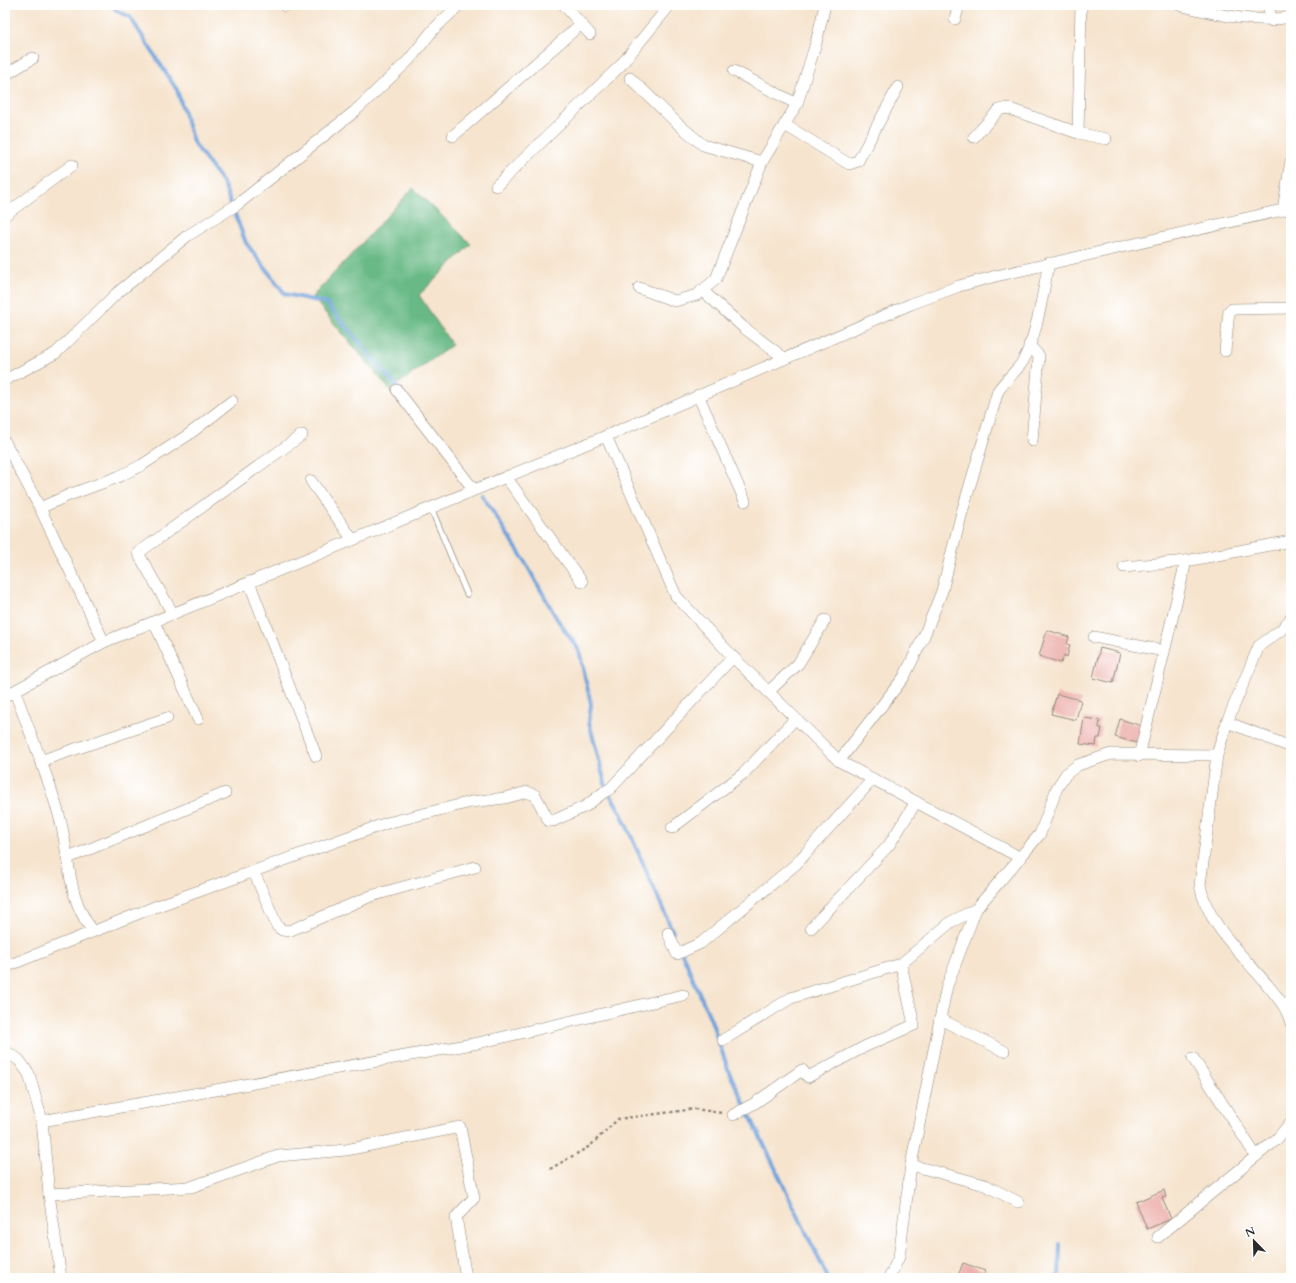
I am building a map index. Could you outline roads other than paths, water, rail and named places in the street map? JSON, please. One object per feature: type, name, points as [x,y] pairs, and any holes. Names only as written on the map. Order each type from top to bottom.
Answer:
[{"type":"street","points":[[5,380],[56,353],[116,294],[187,236],[233,206],[354,112],[388,82],[409,60],[433,30],[459,5]]},
{"type":"street","points":[[564,5],[590,34]]},
{"type":"street","points":[[496,186],[620,66],[670,5]]},
{"type":"street","points":[[639,288],[675,301],[696,295],[716,279],[762,162],[797,104],[816,43],[825,5]]},
{"type":"street","points":[[955,19],[959,5]]},
{"type":"street","points":[[1078,133],[1081,5]]},
{"type":"street","points":[[1179,5],[1252,20],[1272,21],[1291,17]]},
{"type":"street","points":[[1268,5],[1272,21]]},
{"type":"street","points":[[453,136],[581,24]]},
{"type":"street","points":[[5,75],[33,58]]},
{"type":"street","points":[[734,71],[797,104]]},
{"type":"street","points":[[630,78],[678,124],[703,145],[762,162]]},
{"type":"street","points":[[785,124],[849,164],[853,164],[858,162],[898,87]]},
{"type":"street","points":[[974,137],[999,110],[1007,108],[1078,133],[1106,139]]},
{"type":"street","points":[[92,930],[82,916],[69,878],[68,858],[59,814],[40,761],[10,694],[104,642],[606,436],[910,304],[960,286],[1049,263],[1287,209],[1291,161]]},
{"type":"street","points":[[5,215],[72,165]]},
{"type":"street","points":[[839,761],[904,677],[924,636],[942,591],[962,512],[998,391],[1004,381],[1022,362],[1029,346],[1040,309],[1049,263]]},
{"type":"street","points":[[702,290],[743,327],[784,358]]},
{"type":"street","points":[[1225,351],[1228,311],[1232,308],[1291,308]]},
{"type":"street","points":[[1029,346],[1039,356],[1032,442]]},
{"type":"street","points":[[397,390],[474,490]]},
{"type":"street","points":[[698,395],[745,501]]},
{"type":"street","points":[[40,508],[69,495],[118,477],[142,465],[188,435],[232,401]]},
{"type":"street","points":[[173,614],[138,553],[302,435]]},
{"type":"street","points":[[606,436],[676,596],[733,657],[839,761],[1021,858]]},
{"type":"street","points":[[6,446],[40,508],[104,642]]},
{"type":"street","points":[[506,477],[582,582]]},
{"type":"street","points":[[311,481],[353,540]]},
{"type":"street","points":[[1124,567],[1186,561],[1291,540]]},
{"type":"street","points":[[1139,756],[1186,561]]},
{"type":"street","points":[[249,582],[316,756]]},
{"type":"street","points":[[1291,618],[1281,630],[1259,646],[1227,722],[1217,755],[1200,885],[1202,898],[1211,916],[1279,998],[1289,1015],[1291,1023]]},
{"type":"street","points":[[768,692],[798,664],[825,620]]},
{"type":"street","points":[[154,622],[198,719]]},
{"type":"street","points":[[1094,637],[1164,651]]},
{"type":"street","points":[[5,967],[92,930],[387,823],[471,802],[531,793],[535,795],[545,817],[549,821],[553,821],[586,806],[607,791],[733,657]]},
{"type":"street","points":[[40,761],[167,718]]},
{"type":"street","points":[[672,828],[744,773],[796,719]]},
{"type":"street","points":[[1227,722],[1291,747]]},
{"type":"street","points":[[889,1278],[899,1257],[911,1165],[947,986],[976,909],[1040,834],[1057,788],[1066,774],[1078,765],[1111,754],[1139,756],[1217,755]]},
{"type":"street","points":[[668,933],[677,954],[701,943],[796,864],[873,779]]},
{"type":"street","points":[[68,858],[225,793]]},
{"type":"street","points":[[811,928],[889,845],[916,802]]},
{"type":"street","points":[[254,872],[277,926],[282,930],[289,931],[371,896],[475,867]]},
{"type":"street","points":[[723,1040],[791,998],[901,964],[951,922],[976,909]]},
{"type":"street","points":[[741,1111],[802,1070],[808,1077],[866,1046],[914,1025],[901,964]]},
{"type":"street","points":[[42,1121],[478,1043],[683,995]]},
{"type":"street","points":[[940,1019],[1004,1051]]},
{"type":"street","points":[[5,1051],[19,1060],[29,1074],[42,1121],[49,1194],[61,1278]]},
{"type":"street","points":[[1193,1058],[1256,1156]]},
{"type":"street","points":[[1158,1237],[1277,1139],[1291,1122]]},
{"type":"street","points":[[49,1194],[191,1187],[278,1156],[346,1150],[460,1127],[474,1198],[456,1217],[466,1278]]},
{"type":"street","points":[[911,1165],[985,1185],[1018,1202]]},
{"type":"lane","points":[[432,508],[467,594]]},
{"type":"waterway","points":[[112,5],[117,11],[130,17],[177,90],[193,142],[223,183],[246,243],[285,294],[326,303],[398,388]]},
{"type":"waterway","points":[[482,495],[524,560],[557,619],[579,650],[591,704],[589,722],[606,787],[621,813],[673,932]]},
{"type":"waterway","points":[[682,953],[711,1020],[729,1072],[828,1278]]},
{"type":"waterway","points":[[1059,1278],[1060,1244]]}]
